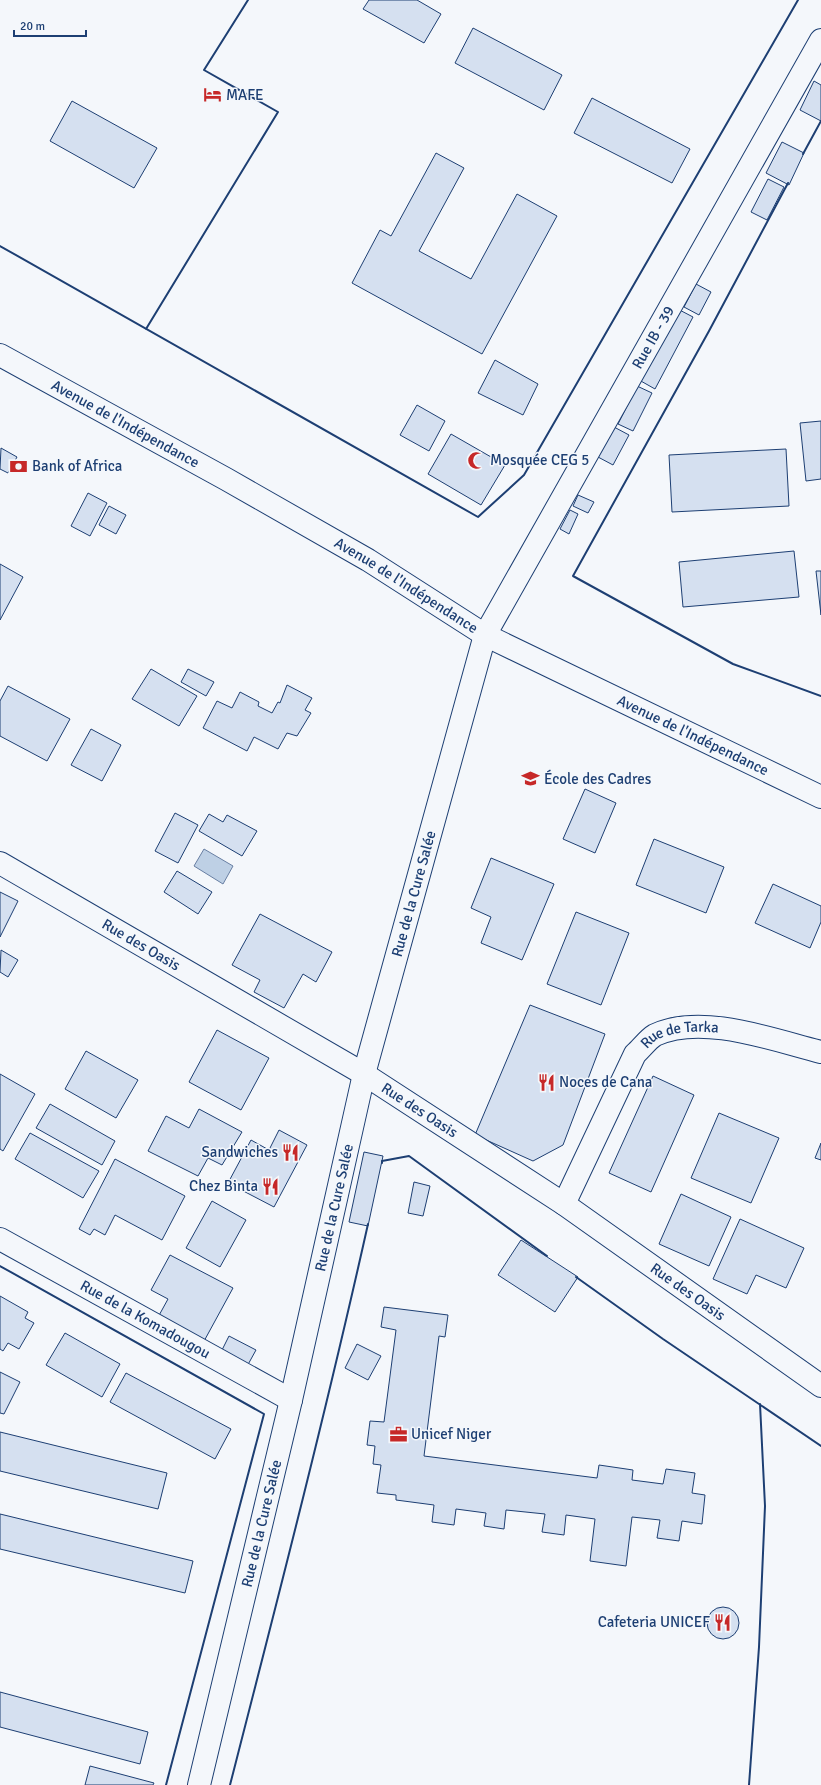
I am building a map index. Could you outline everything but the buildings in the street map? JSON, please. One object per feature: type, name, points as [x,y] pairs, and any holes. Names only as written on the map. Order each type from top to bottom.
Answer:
[{"type":"main road","name":"Rue IB - 39","points":[[485,635],[821,40]]},
{"type":"main road","name":"Avenue de l'Indépendance","points":[[0,355],[220,475],[361,556],[485,635],[821,797]]},
{"type":"main road","name":"Rue de la Cure Salée","points":[[199,1785],[291,1400],[364,1074],[485,635]]},
{"type":"main road","name":"Rue des Oasis","points":[[0,863],[364,1074],[564,1204],[821,1386]]},
{"type":"main road","name":"Rue de Tarka","points":[[564,1204],[635,1054],[654,1036],[683,1028],[725,1028],[821,1052]]},
{"type":"main road","name":"Rue de la Komadougou","points":[[0,1239],[291,1400]]},
{"type":"water","points":[[204,849],[233,866],[223,884],[194,866]]},
{"type":"wall","points":[[146,329],[278,112],[204,70],[248,0]]},
{"type":"wall","points":[[0,246],[478,517],[524,475],[798,0]]},
{"type":"wall","points":[[803,154],[821,121]]},
{"type":"wall","points":[[788,183],[709,331],[573,576],[733,664],[821,696]]},
{"type":"wall","points":[[382,1163],[382,1161],[409,1156],[547,1256]]},
{"type":"wall","points":[[230,1785],[319,1435],[368,1224]]},
{"type":"wall","points":[[0,1266],[264,1414],[166,1785]]},
{"type":"wall","points":[[576,1277],[663,1339],[821,1446]]},
{"type":"wall","points":[[749,1785],[759,1647],[765,1506],[760,1404]]},
{"type":"place","name":"MAFE","points":[[213,95]]},
{"type":"place","name":"Mosquée CEG 5","points":[[477,460]]},
{"type":"place","name":"Bank of Africa","points":[[19,466]]},
{"type":"place","name":"École des Cadres","points":[[531,779]]},
{"type":"place","name":"Noces de Cana","points":[[546,1082]]},
{"type":"place","name":"Sandwiches","points":[[291,1152]]},
{"type":"place","name":"Chez Binta","points":[[271,1186]]},
{"type":"place","name":"Unicef Niger","points":[[398,1434]]},
{"type":"place","name":"Cafeteria UNICEF","points":[[723,1622]]}]
